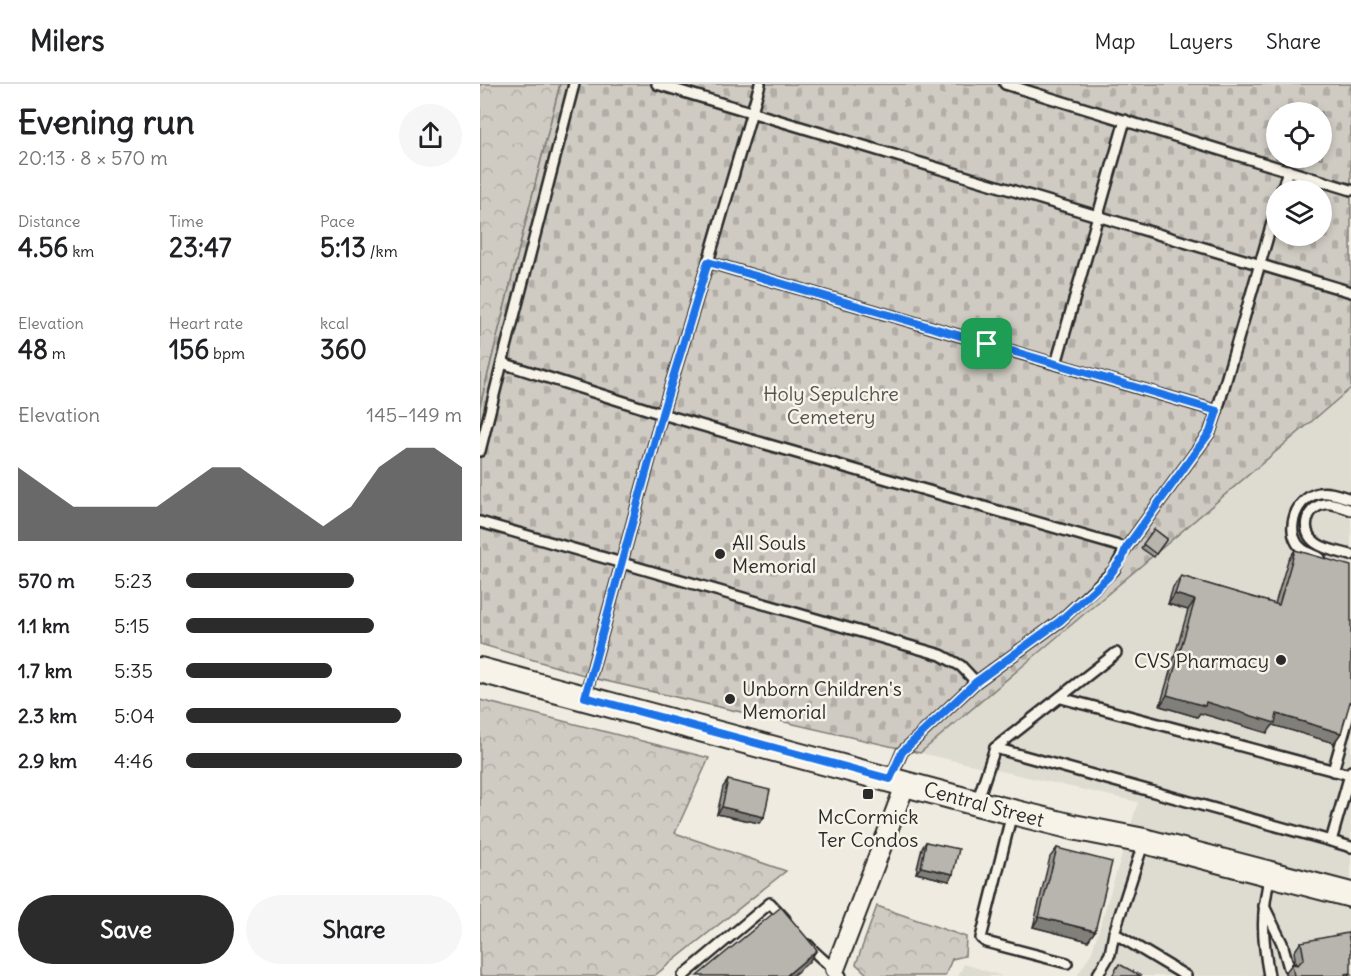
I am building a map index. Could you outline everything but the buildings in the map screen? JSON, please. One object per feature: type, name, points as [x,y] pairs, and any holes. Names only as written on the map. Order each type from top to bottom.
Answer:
[{"type":"main road","name":"Central Street","points":[[480,670],[976,803],[1144,841],[1351,895]]},
{"type":"street","points":[[834,974],[898,781]]},
{"type":"lane","points":[[480,451],[574,84]]},
{"type":"lane","points":[[657,84],[1351,292]]},
{"type":"lane","points":[[585,697],[662,414],[760,84]]},
{"type":"lane","points":[[1005,84],[1351,190]]},
{"type":"lane","points":[[1056,364],[1125,120]]},
{"type":"lane","points":[[1285,180],[1288,170]]},
{"type":"lane","points":[[898,781],[902,752],[976,682],[1060,621],[1114,570],[1126,548],[1210,432],[1266,246]]},
{"type":"lane","points":[[708,262],[1217,411]]},
{"type":"lane","points":[[502,363],[662,414],[1126,548]]},
{"type":"lane","points":[[1329,561],[1308,553],[1299,546],[1292,525],[1294,515],[1305,500],[1316,494],[1329,492],[1351,499]]},
{"type":"lane","points":[[1351,510],[1324,504],[1309,513],[1305,522],[1310,537],[1316,544],[1351,555]]},
{"type":"lane","points":[[480,522],[942,655],[961,666],[976,682]]},
{"type":"lane","points":[[976,803],[996,748],[1116,653]]},
{"type":"lane","points":[[1061,698],[1333,771],[1350,773],[1331,841]]},
{"type":"lane","points":[[1333,771],[1351,708]]},
{"type":"lane","points":[[996,748],[1351,847]]},
{"type":"lane","points":[[1012,812],[981,938],[986,942],[1067,963]]},
{"type":"lane","points":[[1097,976],[1110,954],[1114,933],[1144,841]]},
{"type":"lane","points":[[1269,976],[1262,938],[1263,904],[1271,873]]},
{"type":"lane","points":[[683,976],[770,903],[792,927]]},
{"type":"lane","points":[[1263,904],[1278,934],[1289,968]]},
{"type":"lane","points":[[1114,933],[1186,976]]},
{"type":"lane","points":[[799,935],[834,974]]},
{"type":"shaded area","points":[[1351,388],[1351,976],[1077,976],[1092,952],[1138,802],[920,753]]},
{"type":"shaded area","points":[[964,964],[1002,976],[958,976]]},
{"type":"green space","points":[[480,84],[560,84],[480,406]]},
{"type":"green space","name":"Holy Sepulchre Cemetery","points":[[560,84],[1351,84],[1351,388],[920,753],[597,679],[480,644],[480,406]]},
{"type":"green space","points":[[480,700],[709,758],[675,833],[786,871],[654,976],[480,976]]},
{"type":"green space","points":[[877,906],[966,937],[965,956],[952,959],[945,976],[869,976],[856,964]]},
{"type":"place","name":"All Souls Memorial","points":[[720,554]]},
{"type":"place","name":"CVS Pharmacy","points":[[1281,660]]},
{"type":"place","name":"Unborn Children's Memorial","points":[[730,699]]},
{"type":"place","name":"McCormick Ter Condos","points":[[868,794]]},
{"type":"route","points":[[708,262],[987,344],[1217,411],[1210,432],[1126,548],[1122,559],[1108,577],[1060,621],[976,682],[902,752],[890,779],[585,697],[662,414],[708,262]]}]
